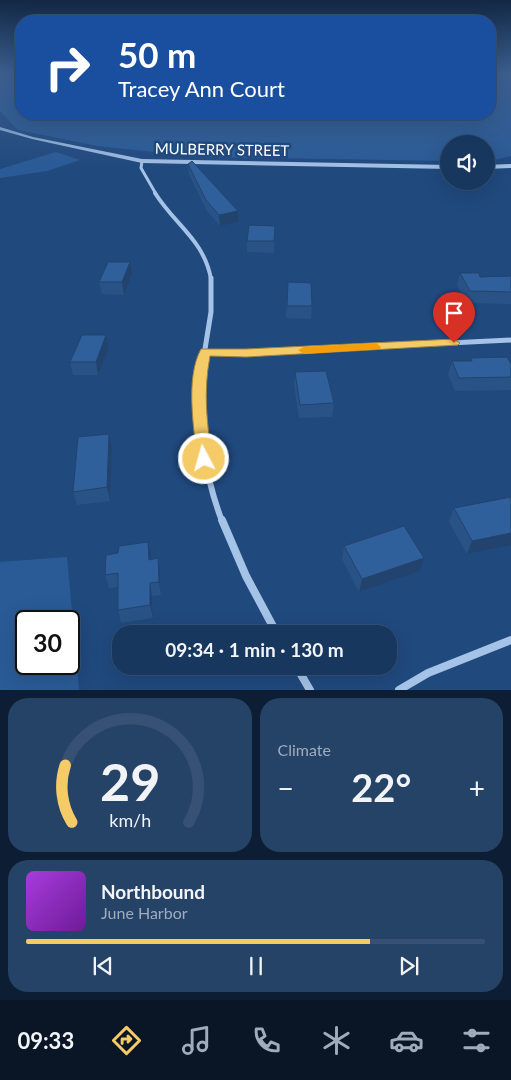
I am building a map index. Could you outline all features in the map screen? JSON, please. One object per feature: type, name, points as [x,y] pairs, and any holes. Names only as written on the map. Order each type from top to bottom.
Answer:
[{"type":"street","name":"MULBERRY STREET","points":[[0,128],[32,138],[142,161],[440,166]]},
{"type":"street","points":[[142,161],[140,168],[163,205],[186,230],[209,265],[212,286],[211,315],[199,381],[198,405],[204,459],[232,547],[272,625]]},
{"type":"street","points":[[495,167],[511,166]]},
{"type":"street","points":[[205,352],[246,353],[511,340]]},
{"type":"street","points":[[398,690],[428,673],[511,640]]},
{"type":"street","points":[[301,675],[310,690]]},
{"type":"shaded area","points":[[0,104],[15,104],[15,120],[496,120],[496,104],[511,104],[511,156],[495,160],[495,135],[440,135],[440,161],[201,157],[97,146],[18,130],[0,111]]},
{"type":"shaded area","points":[[56,152],[80,160],[47,171],[0,178],[0,169]]},
{"type":"shaded area","points":[[67,557],[72,610],[15,610],[15,675],[78,675],[79,690],[0,690],[0,562]]},
{"type":"building","points":[[192,161],[238,211],[219,215],[206,200],[188,164]]},
{"type":"building","points":[[249,225],[275,226],[274,241],[247,241]]},
{"type":"building","points":[[108,262],[130,262],[122,282],[99,282]]},
{"type":"building","points":[[460,273],[479,273],[480,277],[511,276],[511,292],[470,291]]},
{"type":"building","points":[[288,282],[311,283],[312,306],[287,306]]},
{"type":"building","points":[[82,335],[106,335],[96,362],[70,362]]},
{"type":"building","points":[[507,357],[511,364],[511,377],[459,378],[452,361],[472,361],[471,358]]},
{"type":"building","points":[[326,371],[334,403],[300,405],[295,372]]},
{"type":"building","points":[[109,434],[107,487],[73,492],[78,437]]},
{"type":"building","points":[[511,497],[511,533],[472,541],[454,508]]},
{"type":"building","points":[[404,526],[424,558],[362,579],[344,546]]},
{"type":"building","points":[[148,542],[149,560],[158,558],[159,582],[150,583],[150,605],[118,610],[118,573],[105,575],[106,555],[118,553],[119,546]]},
{"type":"slow traffic","points":[[304,350],[376,347]]},
{"type":"route","points":[[204,459],[198,405],[199,381],[205,352],[246,353],[454,343]]}]
